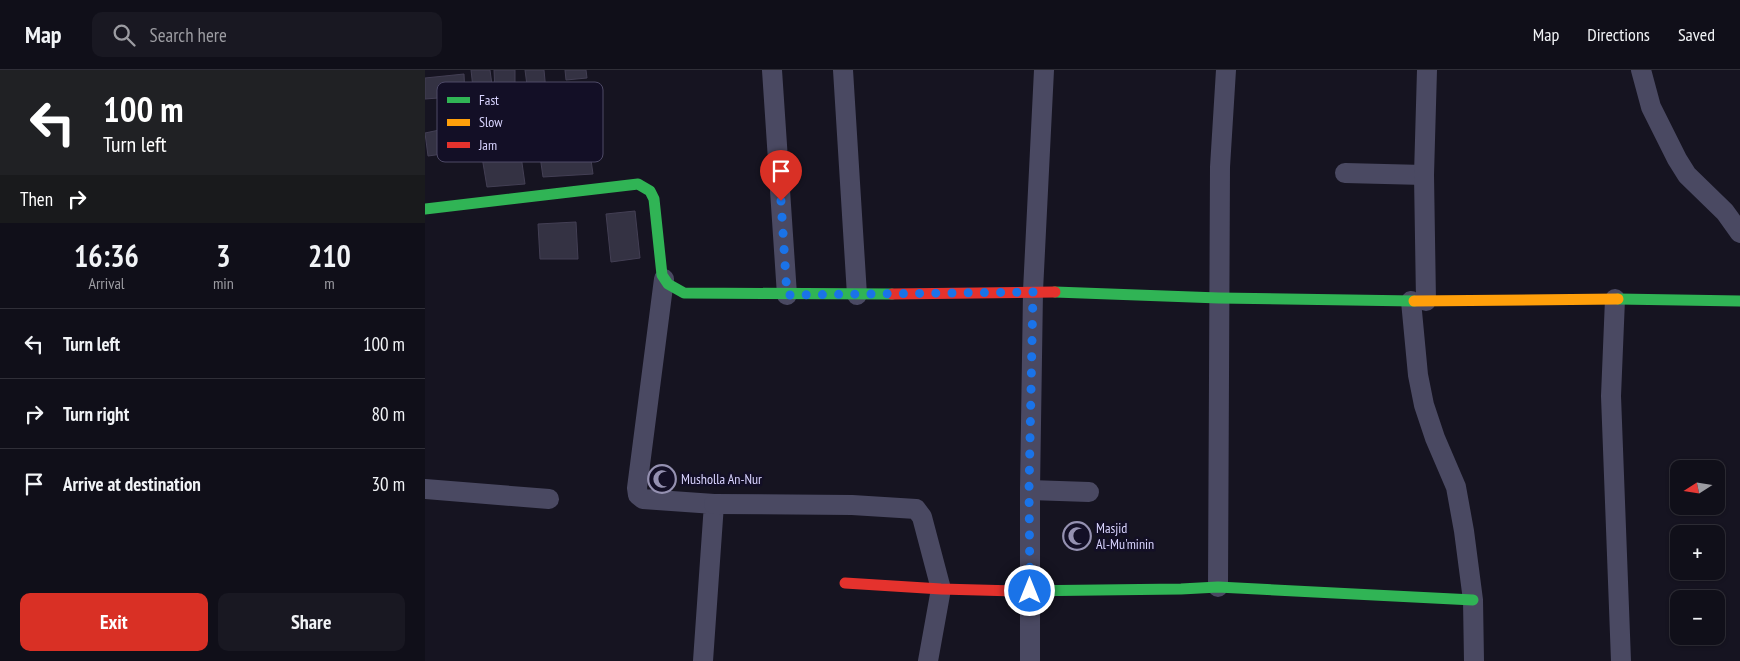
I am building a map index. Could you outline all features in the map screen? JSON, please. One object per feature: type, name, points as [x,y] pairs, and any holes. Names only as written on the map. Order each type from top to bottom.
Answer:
[{"type":"street","points":[[772,70],[787,295]]},
{"type":"street","points":[[843,70],[857,295]]},
{"type":"street","points":[[1030,661],[1029,490],[1033,292],[1044,70]]},
{"type":"street","points":[[1218,586],[1220,167],[1226,70]]},
{"type":"street","points":[[1427,70],[1418,375],[1424,405],[1435,438],[1456,488],[1471,576],[1474,661]]},
{"type":"street","points":[[1641,70],[1651,107],[1677,159],[1687,175],[1725,212],[1740,233]]},
{"type":"street","points":[[1345,173],[1424,175]]},
{"type":"street","points":[[425,209],[638,184],[650,191],[654,199],[659,264],[664,279],[637,492],[643,499],[714,504],[916,509],[921,517],[941,589],[928,661]]},
{"type":"street","points":[[664,279],[673,288],[684,293],[857,295],[1033,292],[1219,298],[1419,301],[1740,300]]},
{"type":"street","points":[[1615,299],[1611,396],[1621,661]]},
{"type":"street","points":[[425,490],[549,499]]},
{"type":"street","points":[[1029,490],[1089,492]]},
{"type":"street","points":[[703,661],[714,504]]},
{"type":"street","points":[[845,583],[941,589],[1030,591],[1181,589],[1218,586],[1473,600]]},
{"type":"building","points":[[471,70],[490,70],[492,82],[472,82]]},
{"type":"building","points":[[494,70],[515,70],[515,82],[495,82]]},
{"type":"building","points":[[525,70],[544,70],[545,82],[527,82]]},
{"type":"building","points":[[565,70],[586,70],[587,78],[566,80]]},
{"type":"building","points":[[464,74],[464,82],[437,82],[437,98],[425,99],[425,78]]},
{"type":"building","points":[[437,130],[437,155],[428,156],[425,133]]},
{"type":"building","points":[[483,162],[522,162],[525,184],[487,187]]},
{"type":"building","points":[[541,162],[591,162],[593,174],[543,177]]},
{"type":"building","points":[[635,211],[640,258],[611,262],[606,214]]},
{"type":"building","points":[[576,222],[578,259],[540,259],[538,224]]},
{"type":"traffic: fast","points":[[425,209],[638,184],[650,191],[654,199],[662,275],[668,284],[684,293],[892,294]]},
{"type":"traffic: fast","points":[[1055,292],[1219,298],[1414,301]]},
{"type":"traffic: fast","points":[[1618,299],[1740,301]]},
{"type":"traffic: fast","points":[[1016,591],[1218,587],[1473,600]]},
{"type":"traffic: slow","points":[[1414,301],[1618,299]]},
{"type":"traffic: jam","points":[[892,294],[1055,292]]},
{"type":"traffic: jam","points":[[845,583],[941,589],[1016,591]]},
{"type":"place","name":"Musholla An-Nur","points":[[662,479]]},
{"type":"place","name":"Masjid Al-Mu'minin","points":[[1077,536]]},
{"type":"route","points":[[781,201],[787,295],[1033,292],[1029,490],[1030,591]]}]
